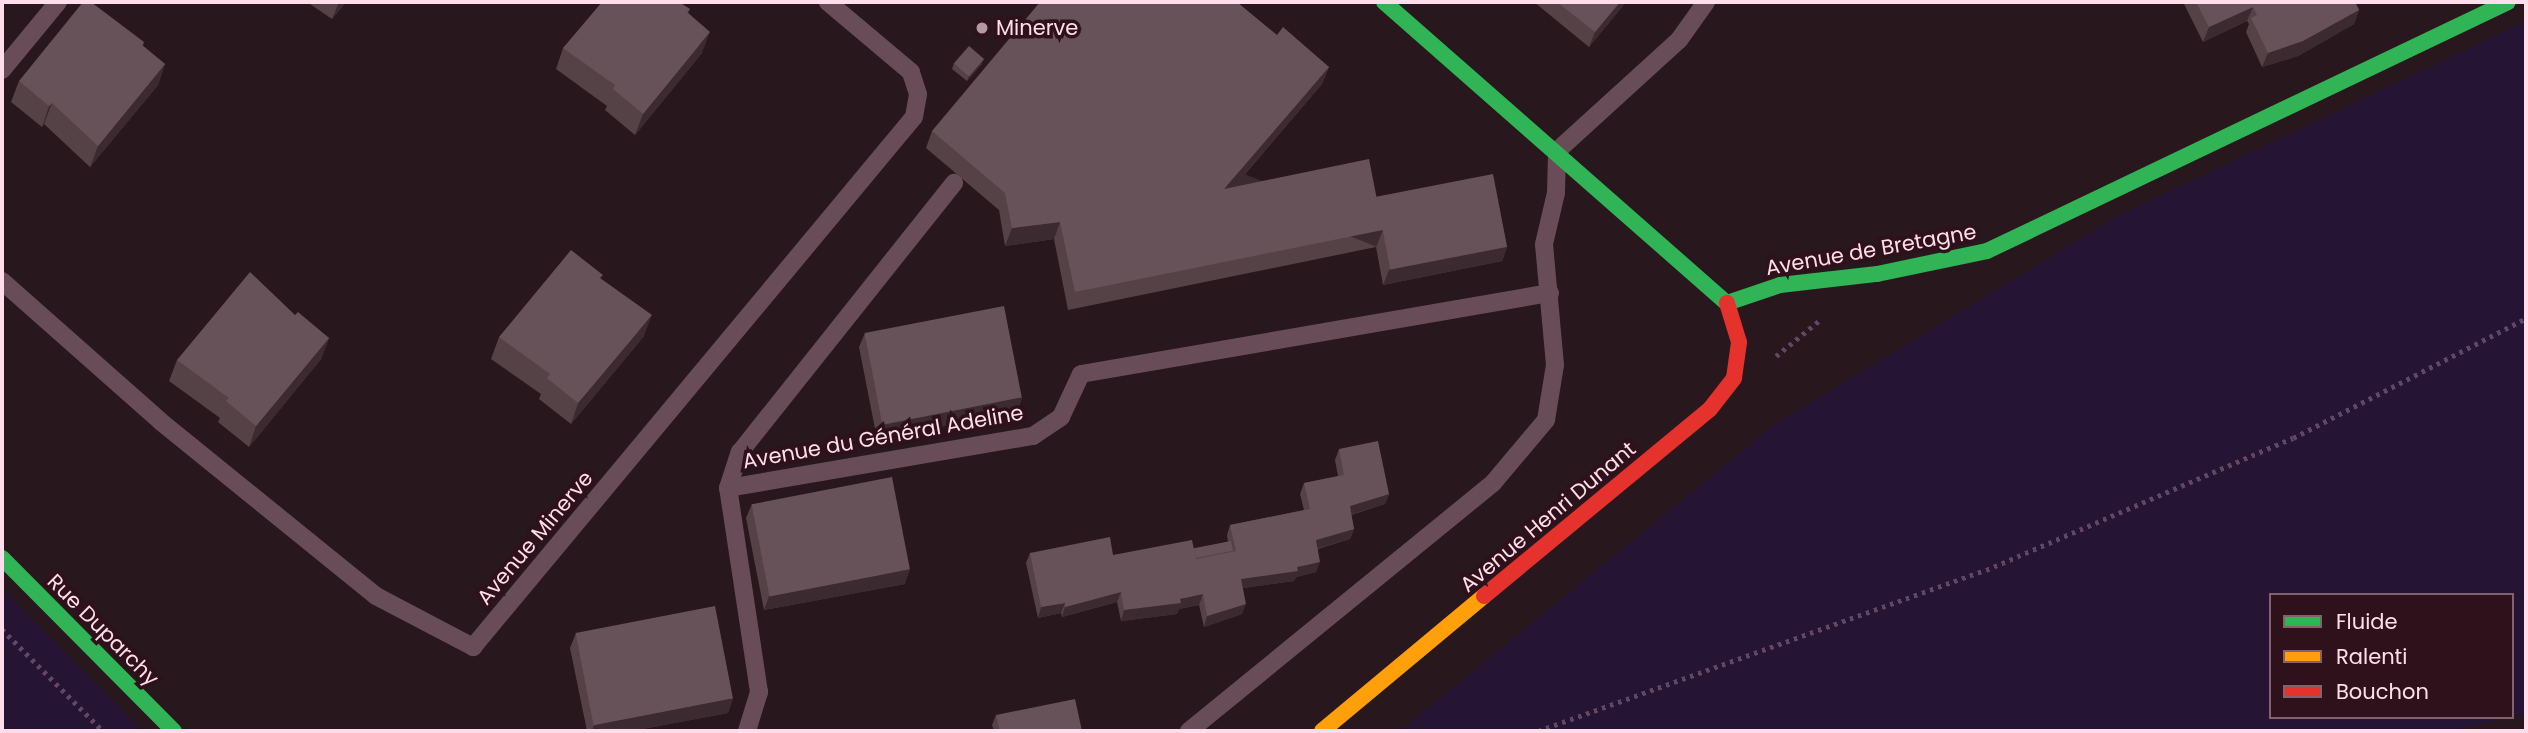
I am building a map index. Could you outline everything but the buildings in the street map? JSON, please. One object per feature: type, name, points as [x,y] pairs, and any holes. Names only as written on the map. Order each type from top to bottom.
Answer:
[{"type":"street","points":[[1384,2],[1557,151],[1727,303]]},
{"type":"street","name":"Avenue de Bretagne","points":[[1727,303],[1780,285],[1877,274],[1987,251],[2508,2]]},
{"type":"street","name":"Avenue Henri Dunant","points":[[1322,731],[1710,409],[1734,378],[1738,354],[1739,342],[1727,303]]},
{"type":"street","name":"Rue Duparchy","points":[[2,558],[174,731]]},
{"type":"lane","points":[[2,70],[58,2]]},
{"type":"lane","name":"Avenue Minerve","points":[[2,281],[160,421],[376,596],[473,646],[914,117],[918,94],[911,72],[828,2]]},
{"type":"lane","points":[[1189,731],[1493,484],[1546,419],[1555,365],[1544,244],[1556,193],[1557,151],[1679,40],[1706,2]]},
{"type":"lane","points":[[728,488],[740,452],[954,183]]},
{"type":"lane","name":"Avenue du Général Adeline","points":[[747,731],[759,692],[728,488],[1033,436],[1061,417],[1082,374],[1550,293]]},
{"type":"path","points":[[1773,359],[1825,316]]},
{"type":"path","points":[[1538,731],[1986,570],[2293,438],[2526,318]]},
{"type":"path","points":[[2,629],[103,731]]},
{"type":"shaded area","points":[[2526,21],[2526,715],[2514,717],[2514,593],[2269,593],[2269,719],[2507,719],[2449,731],[1400,731],[1773,426],[2116,217]]},
{"type":"shaded area","points":[[2,589],[142,731],[2,731]]},
{"type":"traffic: fast","points":[[1384,2],[1727,303]]},
{"type":"traffic: fast","points":[[1727,303],[1780,285],[1877,274],[1987,251],[2508,2]]},
{"type":"traffic: fast","points":[[2,558],[174,731]]},
{"type":"traffic: slow","points":[[1322,731],[1484,596]]},
{"type":"traffic: jam","points":[[1484,596],[1710,409],[1734,378],[1739,342],[1727,303]]},
{"type":"place","name":"Minerve","points":[[982,28]]}]
